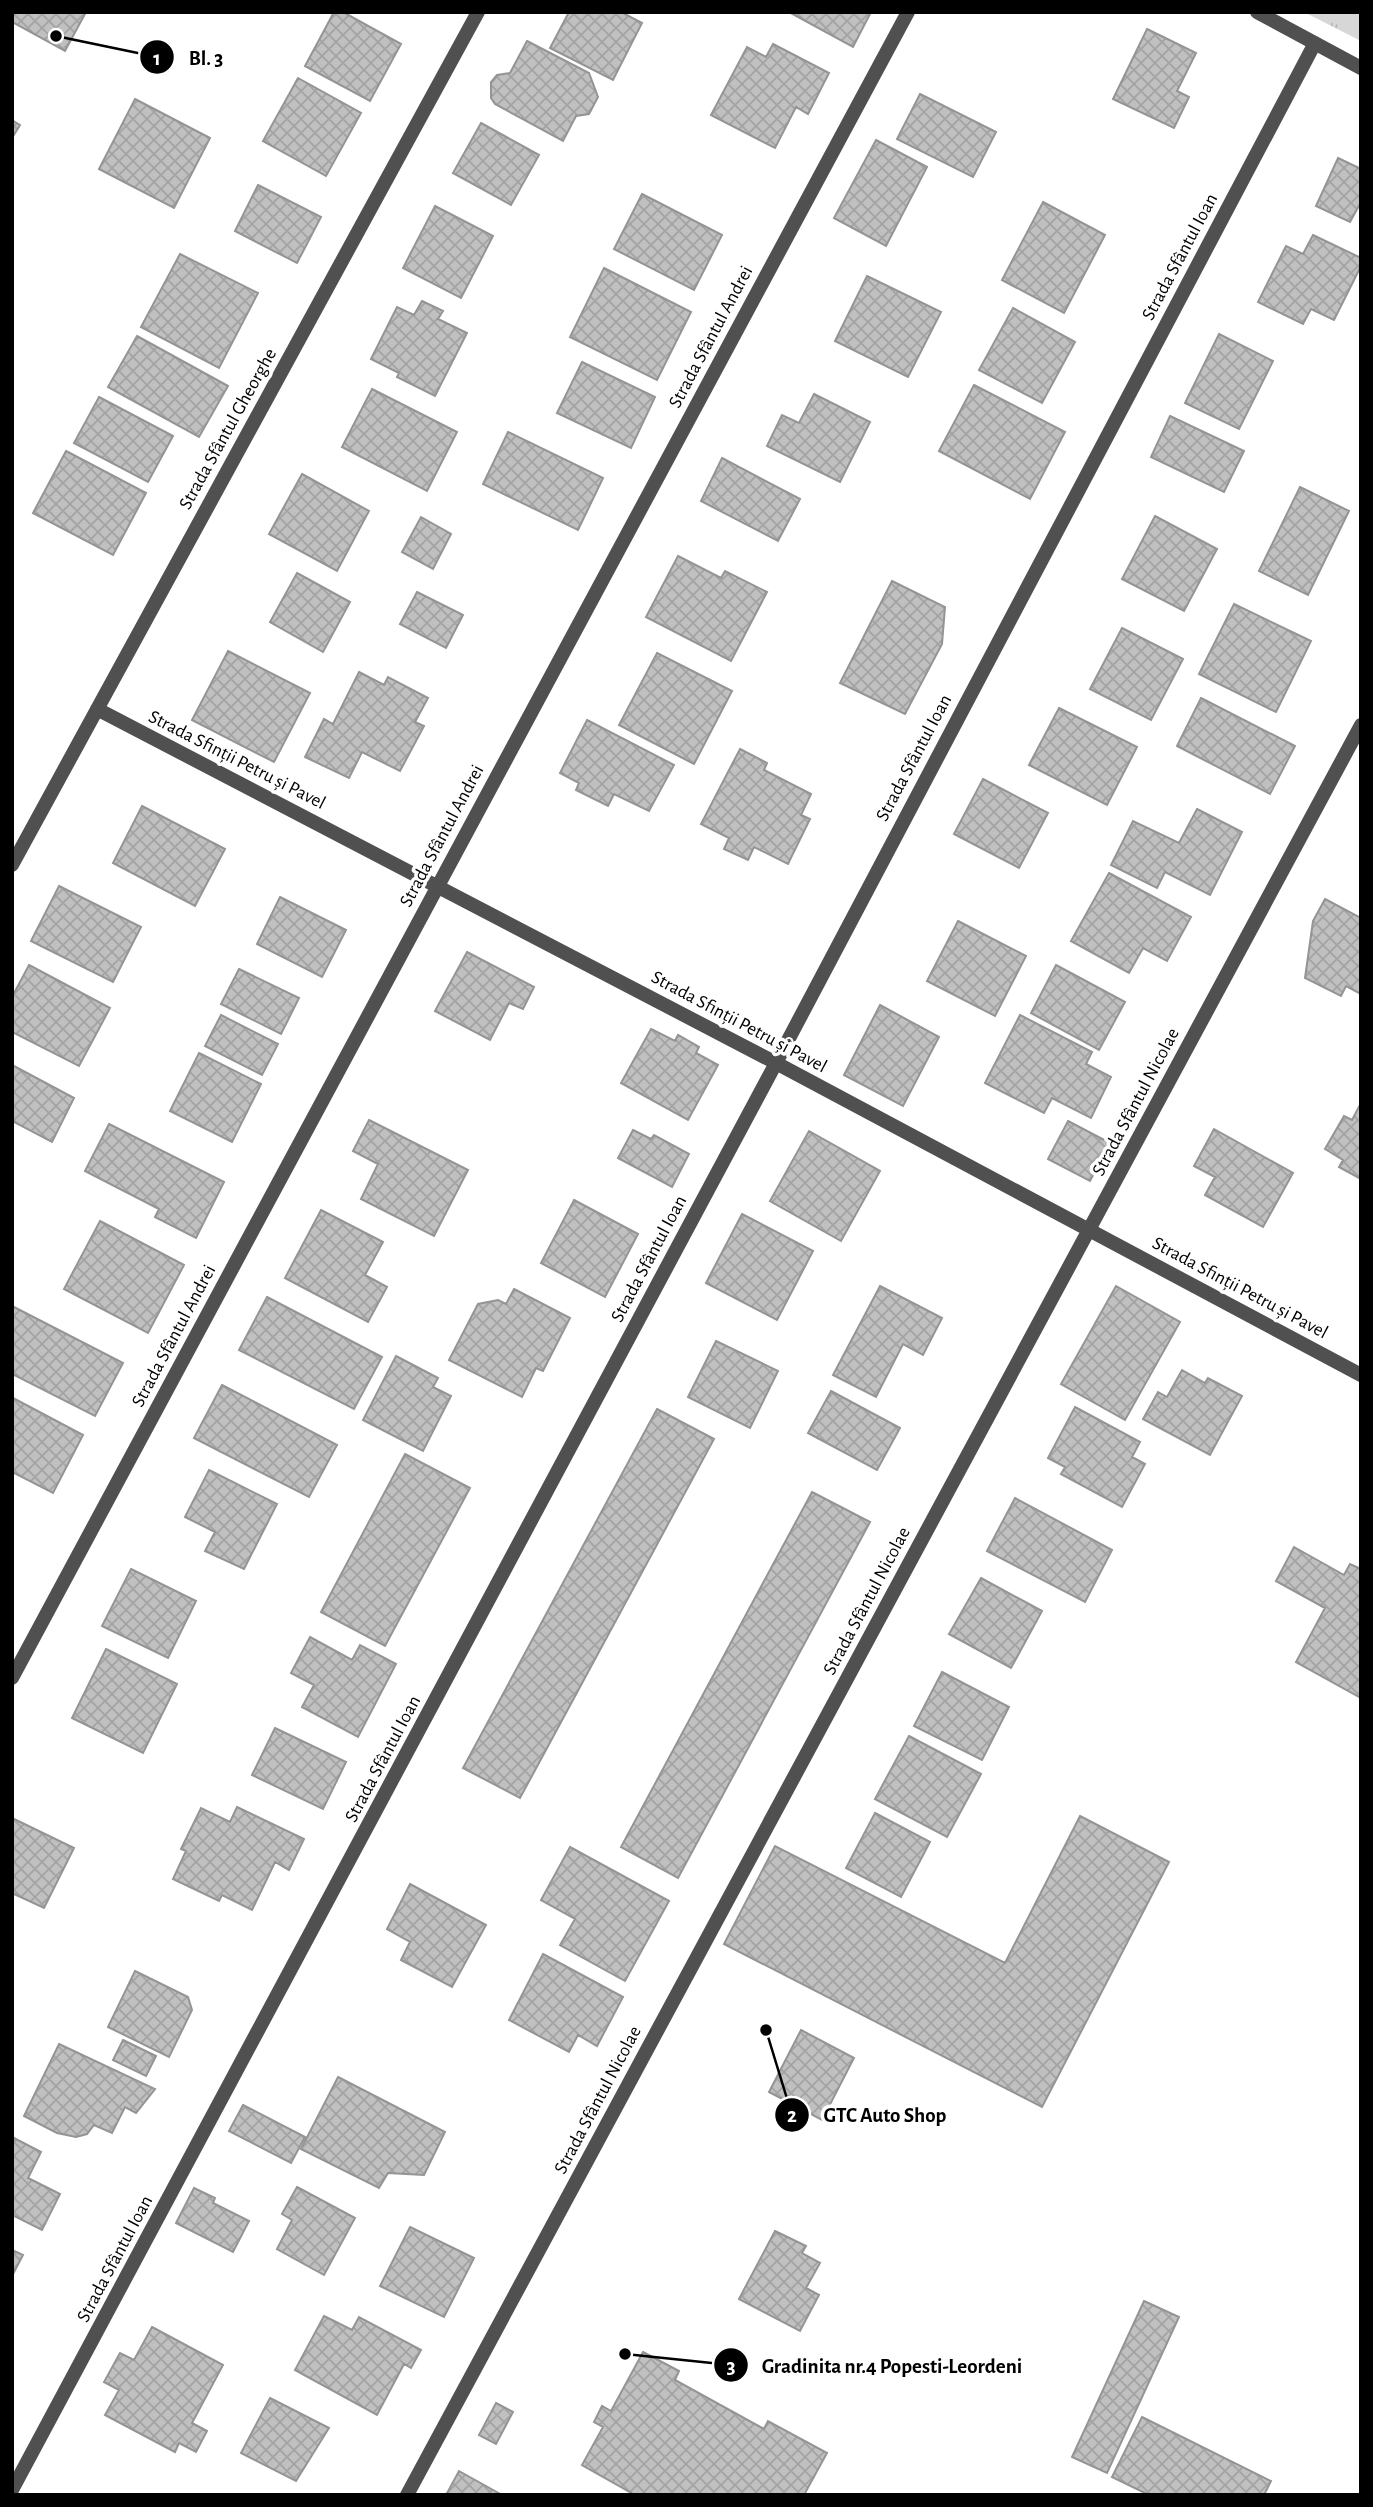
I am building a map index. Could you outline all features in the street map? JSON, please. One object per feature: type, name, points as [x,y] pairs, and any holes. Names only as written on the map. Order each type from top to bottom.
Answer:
[{"type":"street","name":"Strada Sfântul Gheorghe","points":[[12,865],[478,12]]},
{"type":"street","name":"Strada Sfântul Andrei","points":[[12,1678],[908,12]]},
{"type":"street","points":[[1257,12],[1361,68]]},
{"type":"street","name":"Strada Sfântul Ioan","points":[[12,2490],[776,1063],[1315,43]]},
{"type":"street","name":"Strada Sfinții Petru și Pavel","points":[[97,709],[776,1063],[1361,1376]]},
{"type":"street","name":"Strada Sfântul Nicolae","points":[[407,2495],[1361,725]]},
{"type":"green space","points":[[1304,12],[1361,12],[1361,41]]},
{"type":"building","points":[[12,12],[86,12],[65,51],[12,22]]},
{"type":"building","points":[[334,12],[343,12],[401,44],[370,101],[305,66]]},
{"type":"building","points":[[569,12],[621,12],[642,23],[613,80],[550,48]]},
{"type":"building","points":[[789,12],[871,12],[853,47]]},
{"type":"building","points":[[1147,29],[1196,53],[1177,91],[1189,97],[1174,128],[1113,99]]},
{"type":"building","points":[[527,41],[589,73],[598,97],[589,114],[576,116],[563,141],[495,104],[491,98],[491,82],[497,75],[510,73]]},
{"type":"building","points":[[773,44],[829,73],[808,114],[796,107],[775,148],[711,115],[747,47],[766,57]]},
{"type":"building","points":[[298,78],[361,113],[326,176],[263,141]]},
{"type":"building","points":[[920,94],[996,132],[973,177],[897,139]]},
{"type":"building","points":[[135,99],[210,138],[174,208],[99,169]]},
{"type":"building","points":[[12,120],[20,125],[12,138]]},
{"type":"building","points":[[481,123],[539,155],[511,205],[453,173]]},
{"type":"building","points":[[876,140],[927,167],[886,246],[834,218]]},
{"type":"building","points":[[1338,158],[1361,169],[1361,202],[1350,222],[1316,206]]},
{"type":"building","points":[[258,185],[321,217],[297,263],[235,231]]},
{"type":"building","points":[[642,194],[722,235],[694,290],[614,249]]},
{"type":"building","points":[[1043,202],[1105,235],[1064,313],[1002,280]]},
{"type":"building","points":[[435,206],[493,236],[461,298],[403,268]]},
{"type":"building","points":[[1313,235],[1361,258],[1361,266],[1334,320],[1311,309],[1303,324],[1258,302],[1286,246],[1303,254]]},
{"type":"building","points":[[180,254],[258,293],[219,368],[141,327]]},
{"type":"building","points":[[604,268],[691,312],[657,380],[570,337]]},
{"type":"building","points":[[867,276],[941,312],[908,377],[835,341]]},
{"type":"building","points":[[422,301],[443,311],[438,319],[467,333],[435,396],[397,377],[399,373],[371,359],[397,307],[414,315]]},
{"type":"building","points":[[1013,308],[1075,342],[1042,403],[979,370]]},
{"type":"building","points":[[1219,334],[1273,361],[1239,429],[1185,403]]},
{"type":"building","points":[[137,336],[228,386],[199,437],[108,387]]},
{"type":"building","points":[[582,362],[655,397],[631,448],[557,413]]},
{"type":"building","points":[[974,385],[1065,432],[1030,499],[939,451]]},
{"type":"building","points":[[372,389],[457,432],[427,491],[342,447]]},
{"type":"building","points":[[814,394],[870,422],[840,482],[767,446],[782,415],[799,423]]},
{"type":"building","points":[[99,397],[173,436],[148,482],[74,443]]},
{"type":"building","points":[[1170,416],[1244,451],[1224,492],[1151,457]]},
{"type":"building","points":[[508,432],[603,478],[578,530],[483,484]]},
{"type":"building","points":[[66,451],[146,493],[113,555],[33,513]]},
{"type":"building","points":[[722,458],[800,499],[778,541],[701,501]]},
{"type":"building","points":[[302,474],[369,511],[337,571],[269,534]]},
{"type":"building","points":[[1300,487],[1349,511],[1308,595],[1259,571]]},
{"type":"building","points":[[1155,516],[1217,549],[1184,611],[1122,579]]},
{"type":"building","points":[[421,517],[451,534],[433,569],[402,552]]},
{"type":"building","points":[[678,556],[721,578],[725,571],[767,592],[731,661],[646,617]]},
{"type":"building","points":[[297,573],[350,602],[323,652],[270,622]]},
{"type":"building","points":[[892,581],[945,607],[942,644],[905,714],[840,683]]},
{"type":"building","points":[[417,592],[463,615],[446,648],[400,624]]},
{"type":"building","points":[[1234,604],[1311,641],[1276,712],[1199,674]]},
{"type":"building","points":[[1122,628],[1183,659],[1151,720],[1090,689]]},
{"type":"building","points":[[228,651],[310,693],[274,762],[192,720]]},
{"type":"building","points":[[657,653],[732,691],[694,764],[619,725]]},
{"type":"building","points":[[359,672],[384,685],[388,677],[428,698],[415,722],[424,726],[400,771],[362,752],[349,778],[305,757],[324,719],[333,724]]},
{"type":"building","points":[[1201,698],[1295,746],[1270,794],[1177,746]]},
{"type":"building","points":[[1059,708],[1137,747],[1107,805],[1029,765]]},
{"type":"building","points":[[587,720],[674,765],[649,811],[614,794],[608,806],[576,790],[579,783],[560,773]]},
{"type":"building","points":[[740,749],[767,763],[764,770],[811,794],[801,815],[810,819],[788,864],[754,847],[748,860],[724,849],[729,838],[701,824]]},
{"type":"building","points":[[983,779],[1048,813],[1019,868],[954,834]]},
{"type":"building","points":[[142,806],[225,849],[195,906],[113,863]]},
{"type":"building","points":[[1197,809],[1242,832],[1210,895],[1165,872],[1157,888],[1111,865],[1133,821],[1179,843]]},
{"type":"building","points":[[1109,873],[1191,917],[1167,961],[1143,948],[1129,973],[1071,941]]},
{"type":"building","points":[[59,886],[141,927],[113,982],[31,941]]},
{"type":"building","points":[[280,897],[346,930],[322,977],[257,944]]},
{"type":"building","points":[[1325,899],[1361,918],[1361,994],[1346,986],[1341,996],[1305,978],[1313,921]]},
{"type":"building","points":[[958,921],[1026,956],[995,1016],[927,981]]},
{"type":"building","points":[[467,952],[534,987],[523,1009],[509,1003],[490,1040],[435,1011]]},
{"type":"building","points":[[29,965],[110,1008],[79,1066],[12,1032],[12,997]]},
{"type":"building","points":[[1056,965],[1125,1002],[1099,1050],[1031,1013]]},
{"type":"building","points":[[239,969],[299,998],[281,1034],[221,1004]]},
{"type":"building","points":[[880,1005],[939,1037],[903,1106],[844,1075]]},
{"type":"building","points":[[221,1015],[278,1044],[262,1075],[205,1046]]},
{"type":"building","points":[[1020,1015],[1092,1052],[1086,1064],[1111,1077],[1091,1118],[1052,1098],[1044,1113],[985,1083]]},
{"type":"building","points":[[651,1029],[675,1041],[678,1035],[699,1047],[696,1053],[718,1065],[688,1120],[621,1083]]},
{"type":"building","points":[[199,1053],[261,1084],[232,1142],[170,1111]]},
{"type":"building","points":[[12,1065],[74,1098],[52,1142],[12,1121]]},
{"type":"building","points":[[1361,1103],[1361,1179],[1339,1167],[1343,1160],[1325,1149],[1344,1116],[1352,1120]]},
{"type":"building","points":[[369,1120],[468,1170],[434,1236],[361,1199],[378,1164],[353,1151]]},
{"type":"building","points":[[1068,1121],[1110,1143],[1090,1181],[1048,1159]]},
{"type":"building","points":[[109,1124],[224,1182],[196,1238],[155,1217],[159,1209],[85,1171]]},
{"type":"building","points":[[1214,1129],[1293,1173],[1263,1227],[1205,1195],[1215,1177],[1194,1166]]},
{"type":"building","points":[[633,1130],[651,1139],[654,1135],[689,1154],[672,1187],[618,1158]]},
{"type":"building","points":[[809,1131],[880,1171],[841,1241],[770,1201]]},
{"type":"building","points":[[574,1200],[638,1234],[605,1297],[541,1263]]},
{"type":"building","points":[[321,1210],[383,1242],[365,1275],[387,1287],[368,1322],[285,1278]]},
{"type":"building","points":[[742,1214],[813,1251],[777,1320],[706,1283]]},
{"type":"building","points":[[100,1221],[184,1265],[148,1333],[64,1289]]},
{"type":"building","points":[[880,1286],[942,1318],[923,1355],[903,1344],[876,1397],[833,1375]]},
{"type":"building","points":[[1116,1286],[1180,1322],[1125,1420],[1061,1384]]},
{"type":"building","points":[[514,1289],[570,1318],[543,1371],[536,1368],[522,1397],[449,1360],[478,1304],[498,1300],[506,1304]]},
{"type":"building","points":[[267,1297],[382,1357],[354,1409],[239,1350]]},
{"type":"building","points":[[12,1306],[123,1363],[95,1416],[12,1374]]},
{"type":"building","points":[[716,1341],[778,1371],[750,1428],[688,1397]]},
{"type":"building","points":[[396,1356],[438,1378],[433,1387],[451,1396],[423,1451],[363,1420]]},
{"type":"building","points":[[1182,1370],[1205,1383],[1208,1378],[1242,1396],[1210,1455],[1143,1419],[1158,1392],[1167,1397]]},
{"type":"building","points":[[222,1385],[337,1445],[309,1497],[194,1438]]},
{"type":"building","points":[[831,1391],[900,1428],[877,1470],[808,1433]]},
{"type":"building","points":[[13,1398],[83,1435],[53,1493],[12,1472]]},
{"type":"building","points":[[1075,1407],[1140,1442],[1132,1457],[1145,1464],[1122,1507],[1061,1474],[1065,1467],[1048,1458]]},
{"type":"building","points":[[657,1409],[714,1439],[520,1798],[463,1768]]},
{"type":"building","points":[[405,1454],[470,1488],[385,1646],[321,1612]]},
{"type":"building","points":[[209,1470],[277,1504],[244,1569],[205,1551],[215,1532],[185,1517]]},
{"type":"building","points":[[812,1492],[870,1522],[678,1878],[621,1847]]},
{"type":"building","points":[[1015,1498],[1112,1550],[1085,1602],[987,1551]]},
{"type":"building","points":[[1294,1547],[1344,1575],[1350,1564],[1361,1569],[1361,1698],[1296,1662],[1325,1608],[1276,1581]]},
{"type":"building","points":[[131,1569],[196,1601],[168,1658],[102,1626]]},
{"type":"building","points":[[981,1578],[1042,1611],[1011,1668],[949,1634]]},
{"type":"building","points":[[310,1637],[352,1660],[360,1645],[396,1664],[358,1737],[302,1707],[314,1685],[291,1673]]},
{"type":"building","points":[[106,1649],[177,1684],[143,1753],[72,1718]]},
{"type":"building","points":[[942,1672],[1009,1707],[982,1760],[914,1726]]},
{"type":"building","points":[[275,1728],[346,1762],[323,1809],[252,1775]]},
{"type":"building","points":[[909,1736],[981,1774],[947,1837],[875,1799]]},
{"type":"building","points":[[237,1807],[304,1839],[289,1870],[275,1862],[252,1910],[222,1895],[219,1901],[173,1879],[186,1851],[181,1849],[201,1808],[230,1822]]},
{"type":"building","points":[[875,1813],[930,1842],[901,1897],[846,1868]]},
{"type":"building","points":[[1080,1816],[1169,1862],[1042,2107],[724,1944],[775,1846],[1005,1963]]},
{"type":"building","points":[[12,1818],[74,1848],[44,1908],[12,1893]]},
{"type":"building","points":[[570,1847],[669,1901],[625,1981],[560,1945],[575,1919],[541,1900]]},
{"type":"building","points":[[410,1884],[486,1925],[452,1987],[401,1960],[410,1942],[387,1929]]},
{"type":"building","points":[[543,1954],[623,1997],[597,2046],[578,2035],[569,2052],[509,2020]]},
{"type":"building","points":[[135,1971],[188,1997],[192,2010],[169,2057],[108,2027]]},
{"type":"building","points":[[801,2030],[854,2058],[822,2120],[769,2092]]},
{"type":"building","points":[[123,2040],[156,2056],[146,2076],[113,2060]]},
{"type":"building","points":[[59,2044],[155,2089],[136,2113],[125,2107],[112,2133],[94,2125],[87,2134],[76,2137],[57,2133],[24,2116]]},
{"type":"building","points":[[338,2077],[445,2132],[424,2175],[388,2173],[379,2188],[301,2149]]},
{"type":"building","points":[[243,2105],[305,2137],[291,2163],[229,2131]]},
{"type":"building","points":[[12,2137],[41,2152],[28,2178],[60,2194],[42,2230],[12,2215]]},
{"type":"building","points":[[297,2187],[355,2218],[324,2275],[277,2249],[292,2220],[282,2214]]},
{"type":"building","points":[[194,2188],[215,2198],[213,2203],[249,2221],[233,2252],[176,2223]]},
{"type":"building","points":[[410,2227],[474,2258],[444,2317],[380,2286]]},
{"type":"building","points":[[775,2231],[806,2246],[802,2253],[820,2263],[806,2288],[819,2295],[800,2331],[739,2299]]},
{"type":"building","points":[[12,2250],[23,2255],[12,2276]]},
{"type":"building","points":[[1144,2301],[1179,2317],[1107,2473],[1072,2457]]},
{"type":"building","points":[[324,2316],[352,2330],[359,2317],[421,2350],[411,2368],[404,2364],[377,2415],[295,2370]]},
{"type":"building","points":[[152,2327],[223,2365],[192,2423],[207,2431],[196,2452],[179,2443],[175,2452],[105,2415],[119,2390],[104,2382],[120,2353],[134,2360]]},
{"type":"building","points":[[643,2352],[679,2371],[675,2380],[764,2429],[768,2421],[827,2453],[804,2495],[635,2495],[582,2465],[603,2427],[594,2422],[602,2406],[611,2411]]},
{"type":"building","points":[[270,2398],[329,2428],[296,2481],[241,2453]]},
{"type":"building","points":[[496,2403],[513,2412],[496,2444],[479,2435]]},
{"type":"building","points":[[1142,2417],[1271,2481],[1264,2495],[1149,2495],[1112,2477]]},
{"type":"building","points":[[459,2471],[502,2495],[446,2495]]},
{"type":"place","name":"Bl. 3","points":[[56,36]]},
{"type":"place","name":"GTC Auto Shop","points":[[766,2030]]},
{"type":"place","name":"Gradinita nr.4 Popesti-Leordeni","points":[[625,2354]]}]
